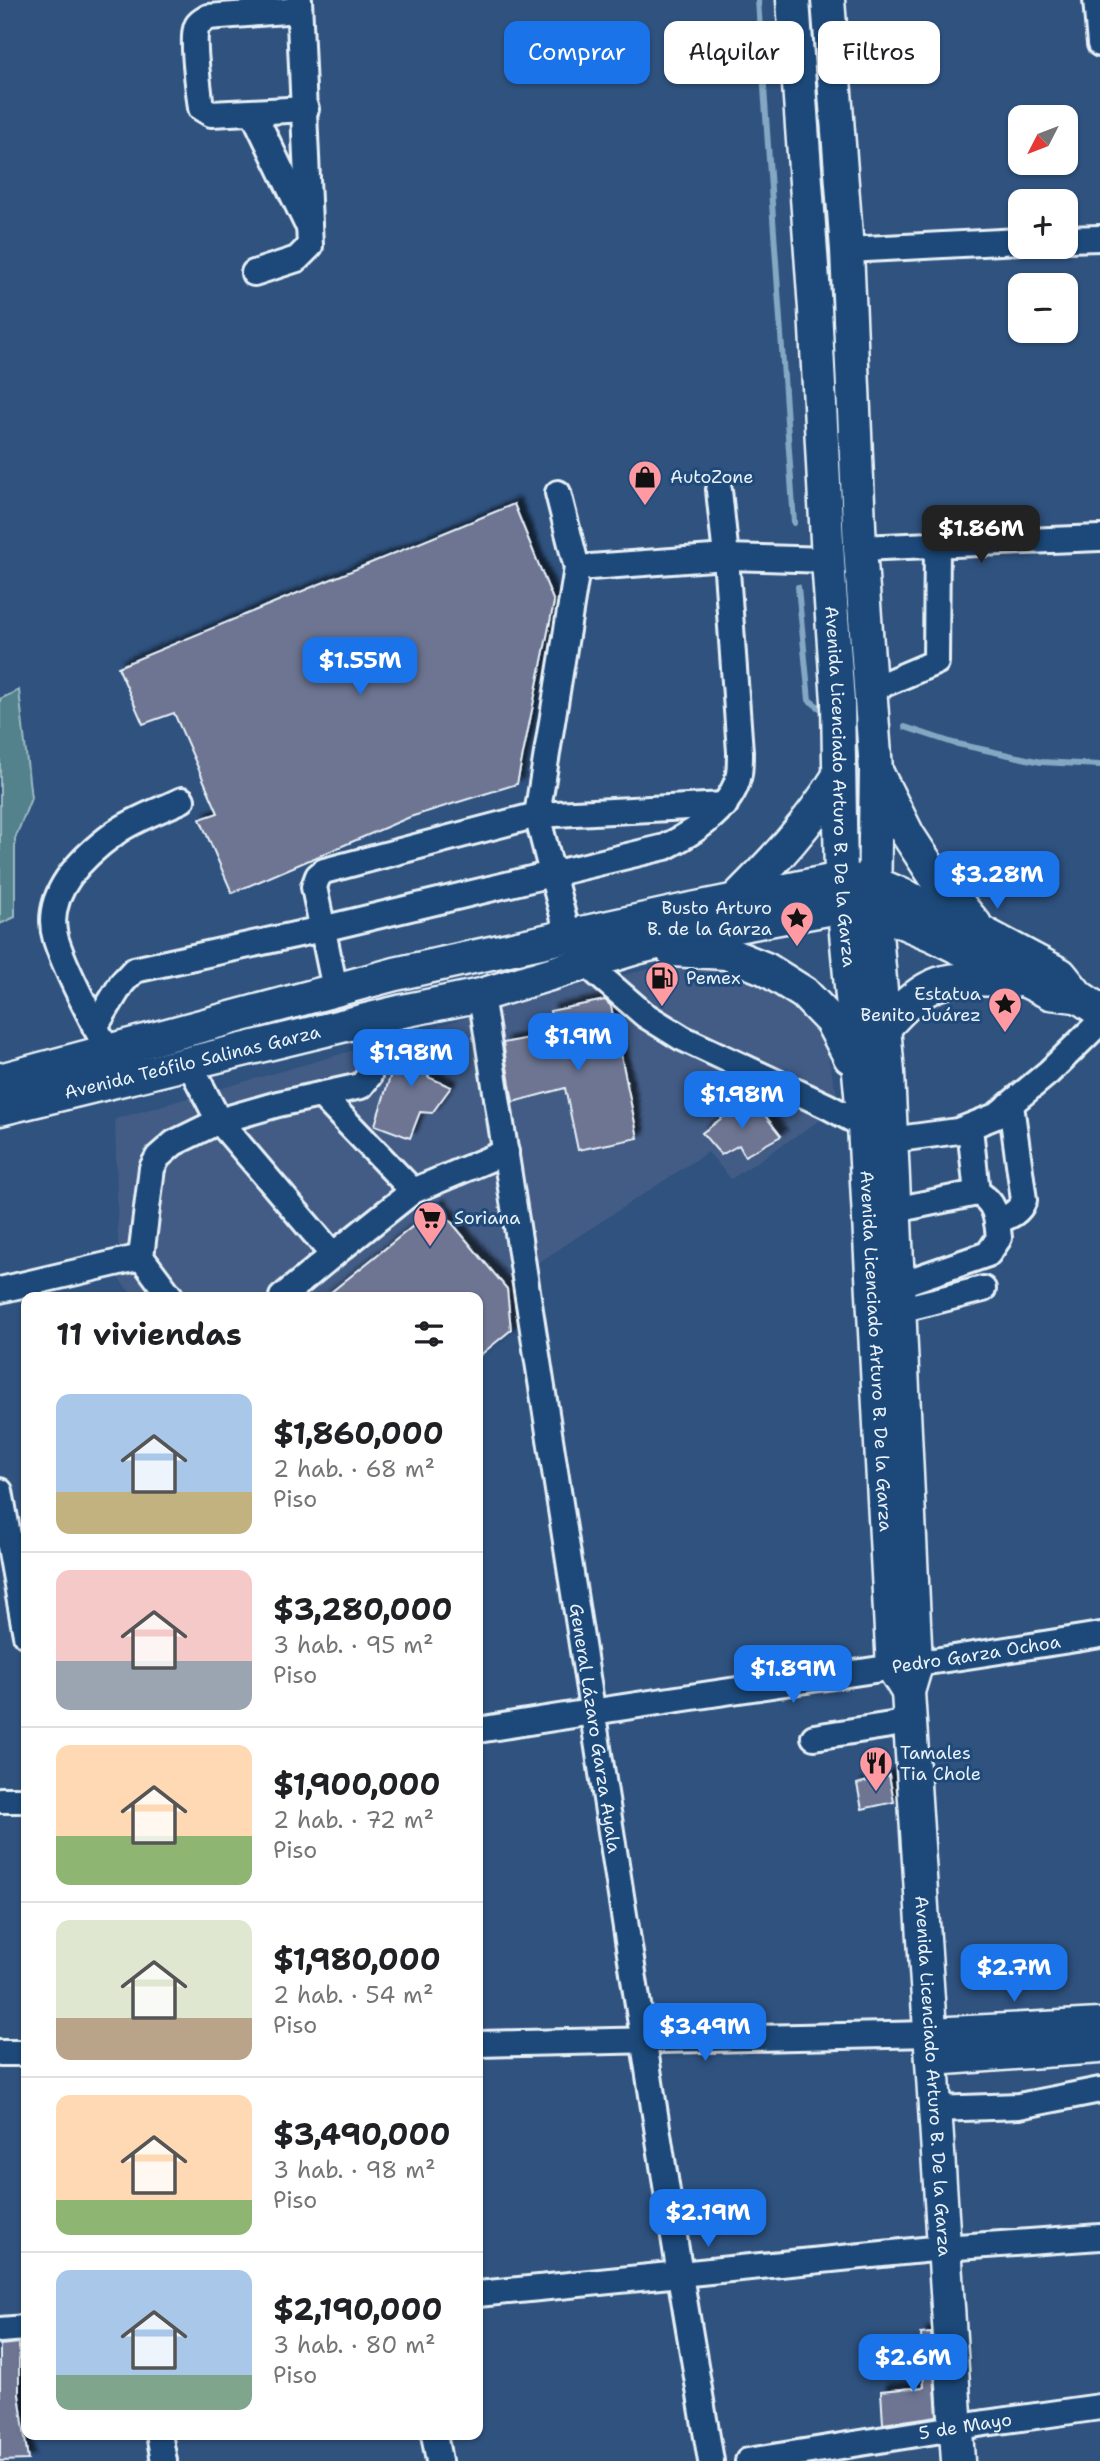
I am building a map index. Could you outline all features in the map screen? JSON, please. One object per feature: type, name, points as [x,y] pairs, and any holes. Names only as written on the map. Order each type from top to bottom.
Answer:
[{"type":"main road","name":"Avenida Licenciado Arturo B. De la Garza","points":[[793,0],[815,309],[838,701],[838,777],[883,1029],[888,1073],[878,1132],[907,1687],[958,2461]]},
{"type":"main road","name":"Avenida Licenciado Arturo B. De la Garza","points":[[828,0],[847,250],[864,621],[876,770],[858,895],[858,1071],[878,1132],[895,1210],[907,1687]]},
{"type":"main road","points":[[808,207],[847,250],[815,309]]},
{"type":"main road","points":[[860,512],[828,560],[864,621]]},
{"type":"main road","points":[[876,770],[908,835],[934,875],[983,933]]},
{"type":"main road","points":[[736,899],[780,856],[808,823],[838,777]]},
{"type":"main road","points":[[858,895],[930,907],[1060,974],[1089,1004]]},
{"type":"main road","points":[[858,895],[1050,993],[1089,1004]]},
{"type":"main road","name":"Avenida Teófilo Salinas Garza","points":[[0,1080],[101,1039],[568,935],[736,899],[858,895]]},
{"type":"main road","name":"Avenida Teófilo Salinas Garza","points":[[0,1109],[391,1014],[481,995],[636,948],[858,895]]},
{"type":"main road","points":[[636,948],[726,953],[766,969],[804,993],[831,1021],[858,1071]]},
{"type":"main road","points":[[391,1014],[395,974]]},
{"type":"main road","points":[[883,1029],[907,1001],[928,986],[971,978],[1027,982]]},
{"type":"main road","points":[[932,2047],[1100,2025]]},
{"type":"main road","points":[[932,2047],[1100,2047]]},
{"type":"street","points":[[1096,0],[1100,44]]},
{"type":"street","points":[[254,273],[297,259],[310,246],[306,109],[299,5],[208,18],[200,22],[195,29],[201,108],[211,114],[306,109]]},
{"type":"street","points":[[253,112],[311,232]]},
{"type":"street","points":[[1078,239],[1100,238]]},
{"type":"street","points":[[847,250],[1008,243]]},
{"type":"street","points":[[101,1039],[122,983],[134,970],[322,929],[665,847],[684,838],[725,805],[739,774],[740,752],[719,490]]},
{"type":"street","points":[[558,493],[578,568],[537,815],[568,935]]},
{"type":"street","points":[[860,548],[1100,538]]},
{"type":"street","points":[[870,690],[936,662],[937,544]]},
{"type":"street","points":[[578,568],[726,557],[828,560]]},
{"type":"street","points":[[101,1039],[55,938],[53,917],[61,889],[78,865],[116,832],[182,800]]},
{"type":"street","points":[[335,989],[314,887],[318,876],[324,871],[537,815],[725,805]]},
{"type":"street","points":[[585,963],[645,1015],[682,1038],[878,1132],[970,1128],[996,1116],[1064,1059],[1100,1022]]},
{"type":"street","name":"General Lázaro Garza Ayala","points":[[481,995],[711,2461]]},
{"type":"street","points":[[168,1292],[141,1257],[154,1162],[174,1143],[219,1121],[278,1104],[360,1086],[369,1076],[391,1014]]},
{"type":"street","points":[[189,1063],[219,1121],[333,1255]]},
{"type":"street","points":[[321,1095],[413,1191]]},
{"type":"street","points":[[997,1221],[1014,1215],[1021,1209],[1024,1200],[1011,1105]]},
{"type":"street","points":[[970,1128],[977,1193]]},
{"type":"street","points":[[288,1292],[413,1191],[506,1152]]},
{"type":"street","points":[[895,1210],[977,1193],[992,1203],[999,1238],[988,1254],[899,1298]]},
{"type":"street","points":[[0,1290],[141,1257]]},
{"type":"street","points":[[899,1298],[983,1289]]},
{"type":"street","points":[[0,1492],[21,1608]]},
{"type":"street","name":"Pedro Garza Ochoa","points":[[483,1729],[593,1711],[907,1687],[1100,1636]]},
{"type":"street","points":[[814,1737],[907,1687]]},
{"type":"street","points":[[0,1800],[21,1800]]},
{"type":"street","points":[[483,2044],[645,2041],[932,2047]]},
{"type":"street","points":[[0,2053],[21,2053]]},
{"type":"street","points":[[935,2109],[1019,2106],[1100,2090]]},
{"type":"street","points":[[483,2294],[943,2248],[1100,2237]]},
{"type":"street","points":[[0,2330],[21,2328]]},
{"type":"street","name":"5 de Mayo","points":[[748,2461],[1100,2407]]},
{"type":"street","points":[[160,2440],[164,2461]]},
{"type":"street","points":[[436,2440],[439,2461]]},
{"type":"shaded area","points":[[678,962],[728,962],[790,1001],[814,1024],[826,1049],[840,1107],[731,1179],[708,1152],[533,1266],[524,1317],[483,1353],[483,1292],[130,1292],[119,1279],[115,1119],[570,988]]},
{"type":"green space","points":[[19,690],[31,798],[15,839],[15,917],[0,924],[0,699]]},
{"type":"building","points":[[514,504],[554,602],[517,784],[410,817],[232,893],[200,819],[218,813],[174,713],[143,724],[118,667]]},
{"type":"building","points":[[605,1000],[611,1006],[638,1138],[578,1150],[565,1088],[513,1102],[503,1043],[554,1033],[550,1011]]},
{"type":"building","points":[[431,1037],[437,1055],[428,1077],[451,1087],[432,1113],[420,1112],[410,1138],[375,1125],[399,1048]]},
{"type":"building","points":[[738,1106],[759,1108],[781,1136],[745,1156],[739,1145],[721,1155],[702,1133]]},
{"type":"building","name":"Soriana","points":[[438,1206],[507,1289],[511,1330],[483,1353],[483,1292],[331,1292]]},
{"type":"building","name":"Tamales Tia Chole","points":[[889,1775],[894,1802],[862,1809],[857,1784]]},
{"type":"building","points":[[931,2333],[937,2416],[883,2424],[881,2391],[924,2387],[921,2334]]},
{"type":"building","points":[[19,2343],[21,2440],[25,2440],[28,2460],[0,2461],[0,2345]]},
{"type":"waterway","points":[[758,0],[794,523]]},
{"type":"waterway","points":[[798,587],[809,700],[820,708]]},
{"type":"waterway","points":[[905,727],[953,743],[1041,762],[1100,765]]},
{"type":"place","name":"AutoZone","points":[[645,507]]},
{"type":"place","name":"Busto Arturo B. de la Garza","points":[[797,948]]},
{"type":"place","name":"Pemex","points":[[662,1008]]},
{"type":"place","name":"Estatua Benito Juárez","points":[[1005,1034]]},
{"type":"place","name":"Soriana","points":[[430,1248]]},
{"type":"place","name":"Tamales Tia Chole","points":[[876,1793]]}]
